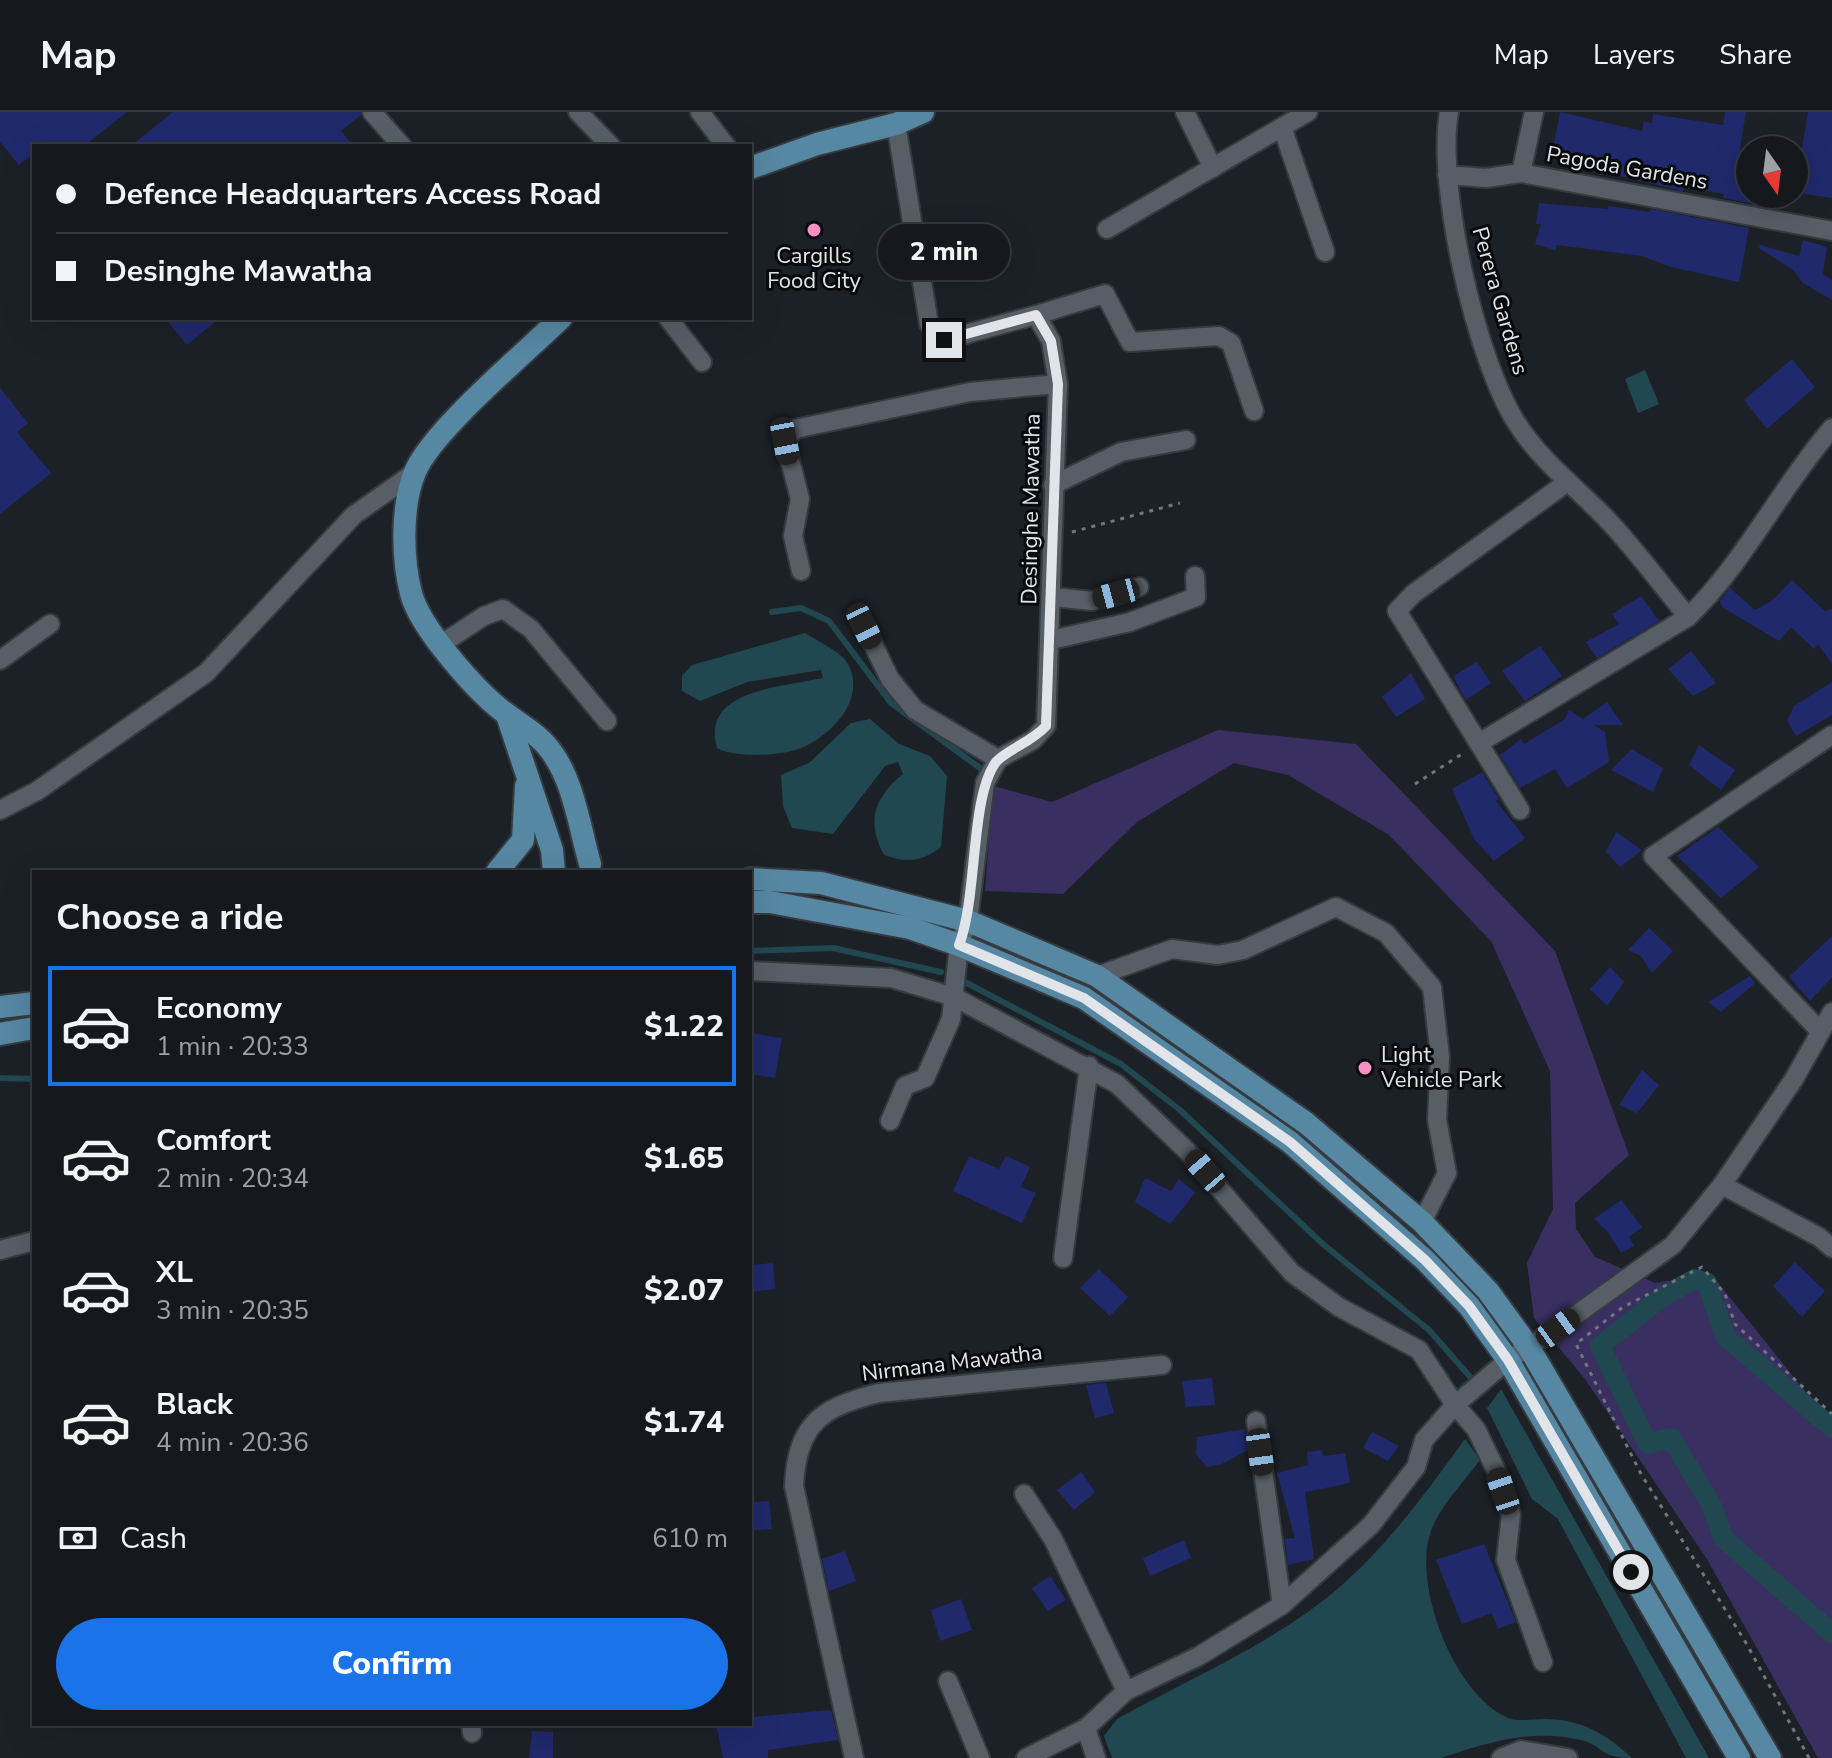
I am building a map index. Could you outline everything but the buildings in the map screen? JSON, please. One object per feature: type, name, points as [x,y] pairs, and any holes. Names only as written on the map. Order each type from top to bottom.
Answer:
[{"type":"main road","points":[[752,167],[817,144],[896,124],[920,113]]},
{"type":"main road","points":[[559,320],[444,433],[415,472],[405,524],[411,595],[440,645],[507,715],[524,724],[553,756],[565,777],[597,870]]},
{"type":"main road","points":[[507,715],[552,850],[554,870]]},
{"type":"main road","points":[[499,870],[523,840],[527,776]]},
{"type":"main road","points":[[556,870],[566,861],[597,870]]},
{"type":"main road","points":[[752,879],[821,883],[968,921],[1097,976],[1306,1123],[1422,1222],[1488,1291],[1528,1346],[1770,1758]]},
{"type":"main road","points":[[752,902],[770,902],[910,928],[959,945],[1084,998],[1290,1142],[1425,1260],[1469,1306],[1508,1360],[1739,1758]]},
{"type":"main road","points":[[0,1007],[32,1003]]},
{"type":"main road","points":[[0,1034],[32,1028]]},
{"type":"street","points":[[372,112],[400,144]]},
{"type":"street","points":[[578,112],[609,144]]},
{"type":"street","points":[[700,112],[724,144]]},
{"type":"street","points":[[1185,112],[1213,168]]},
{"type":"street","points":[[1107,229],[1308,112]]},
{"type":"street","name":"Perera Gardens","points":[[1449,112],[1444,140],[1449,208],[1489,366],[1516,423],[1566,483],[1614,527],[1688,617]]},
{"type":"street","name":"Pagoda Gardens","points":[[1534,112],[1521,173],[1832,231]]},
{"type":"street","points":[[896,124],[929,324],[944,340],[1105,294],[1130,342],[1219,336],[1231,343],[1254,411]]},
{"type":"street","points":[[1282,127],[1325,252]]},
{"type":"street","points":[[1447,175],[1486,178],[1521,173]]},
{"type":"street","name":"Desinghe Mawatha","points":[[998,759],[1033,740],[1046,726],[1053,597],[1053,485],[1058,384],[1051,341],[1036,315]]},
{"type":"street","points":[[670,320],[702,362]]},
{"type":"street","points":[[801,571],[793,536],[800,499],[785,441],[795,429],[970,392],[1058,384]]},
{"type":"street","points":[[1479,743],[1688,617],[1715,591],[1811,453],[1832,428]]},
{"type":"street","points":[[1053,485],[1121,452],[1186,440]]},
{"type":"street","points":[[0,810],[37,791],[206,673],[354,515],[415,472]]},
{"type":"street","points":[[1520,810],[1397,611],[1413,594],[1566,483]]},
{"type":"street","points":[[1051,640],[1130,622],[1196,597],[1195,576]]},
{"type":"street","points":[[1053,597],[1092,601],[1139,587]]},
{"type":"street","points":[[440,645],[484,616],[503,609],[531,629],[607,721]]},
{"type":"street","points":[[1,658],[50,624]]},
{"type":"street","points":[[864,626],[890,679],[915,710],[998,759],[985,783],[968,921],[959,945],[951,1019],[925,1078],[905,1086],[890,1121]]},
{"type":"street","points":[[1819,1030],[1653,856],[1832,735]]},
{"type":"street","points":[[1097,976],[1172,949],[1218,955],[1243,950],[1336,907],[1386,933],[1432,987],[1440,1057],[1437,1120],[1447,1173],[1422,1222]]},
{"type":"street","points":[[752,971],[891,978],[954,997],[1089,1066],[1117,1084],[1187,1151],[1292,1273],[1339,1307],[1419,1350],[1455,1405],[1476,1429],[1495,1468],[1511,1514],[1506,1560],[1543,1662]]},
{"type":"street","points":[[1026,1758],[1086,1728],[1126,1691],[1199,1656],[1282,1605],[1371,1525],[1416,1467],[1424,1440],[1455,1405],[1508,1360],[1673,1245],[1722,1185],[1794,1079],[1819,1030],[1832,1012]]},
{"type":"street","points":[[1063,1258],[1089,1066]]},
{"type":"street","points":[[1722,1185],[1819,1237],[1832,1248]]},
{"type":"street","points":[[0,1250],[32,1242]]},
{"type":"street","name":"Nirmana Mawatha","points":[[854,1758],[794,1486],[796,1453],[812,1425],[841,1402],[879,1393],[1162,1365]]},
{"type":"street","points":[[1256,1421],[1282,1605]]},
{"type":"street","points":[[1024,1494],[1053,1539],[1126,1691]]},
{"type":"street","points":[[948,1681],[980,1758]]},
{"type":"street","points":[[1086,1728],[1096,1758]]},
{"type":"street","points":[[1501,1758],[1521,1750],[1568,1758]]},
{"type":"path","points":[[1053,537],[1180,503]]},
{"type":"path","points":[[1415,784],[1479,743]]},
{"type":"path","points":[[1809,1758],[1746,1643],[1641,1474],[1576,1344],[1623,1307],[1702,1267],[1725,1294],[1735,1324],[1832,1414]]},
{"type":"shaded area","points":[[1218,730],[1356,744],[1555,951],[1629,1155],[1575,1203],[1576,1229],[1595,1257],[1655,1283],[1711,1274],[1832,1425],[1832,1758],[1818,1758],[1707,1559],[1585,1379],[1534,1318],[1527,1263],[1553,1209],[1550,1071],[1491,941],[1389,835],[1288,775],[1234,763],[1137,822],[1063,894],[985,891],[993,786],[1052,802]]},
{"type":"water","points":[[1645,370],[1659,404],[1638,413],[1625,379]]},
{"type":"water","points":[[805,633],[833,649],[846,661],[852,674],[853,688],[844,713],[825,734],[793,751],[746,755],[717,748],[715,729],[721,714],[732,703],[767,689],[823,678],[821,670],[747,682],[700,701],[682,691],[682,676],[692,665]]},
{"type":"water","points":[[870,719],[899,744],[930,756],[947,776],[941,847],[927,856],[914,860],[892,858],[884,855],[878,843],[874,821],[876,811],[885,792],[903,774],[898,762],[885,766],[833,834],[792,828],[783,806],[781,775],[809,763],[851,723]]},
{"type":"water","points":[[1501,1389],[1709,1758],[1686,1758],[1558,1519],[1532,1499],[1487,1408]]},
{"type":"water","points":[[1465,1439],[1480,1460],[1438,1517],[1429,1537],[1426,1559],[1434,1612],[1456,1665],[1471,1688],[1489,1706],[1508,1718],[1558,1720],[1581,1725],[1603,1735],[1632,1758],[1607,1754],[1581,1740],[1527,1736],[1441,1758],[1112,1758],[1104,1736],[1117,1719],[1283,1629],[1353,1575],[1404,1520]]},
{"type":"waterway","points":[[772,612],[801,608],[829,621],[891,703],[980,768]]},
{"type":"waterway","points":[[752,951],[833,948],[941,972]]},
{"type":"waterway","points":[[963,981],[1121,1064],[1180,1110],[1324,1245],[1429,1330],[1472,1379]]},
{"type":"waterway","points":[[0,1078],[32,1079]]},
{"type":"waterway","points":[[1832,1428],[1725,1336],[1707,1283],[1695,1279],[1662,1297],[1600,1346],[1648,1444],[1671,1438],[1711,1504],[1723,1538],[1832,1633]]},
{"type":"place","name":"Cargills Food City","points":[[814,230]]},
{"type":"place","name":"Light Vehicle Park","points":[[1365,1068]]},
{"type":"route","points":[[944,340],[1036,315],[1051,341],[1058,384],[1053,485],[1053,597],[1046,726],[1033,740],[998,759],[985,783],[968,921],[959,945],[1084,998],[1290,1142],[1425,1260],[1469,1306],[1508,1360],[1631,1572]]}]
